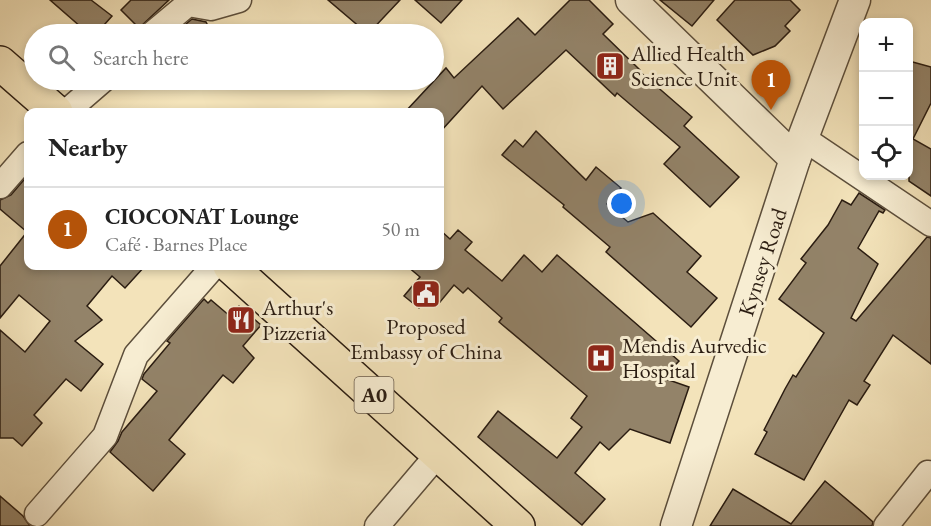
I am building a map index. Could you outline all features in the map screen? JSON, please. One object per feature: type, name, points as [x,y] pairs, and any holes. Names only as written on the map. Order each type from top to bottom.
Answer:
[{"type":"highway","points":[[0,63],[24,84]]},
{"type":"highway","points":[[31,90],[51,108]]},
{"type":"highway","name":"A0","points":[[234,270],[517,526]]},
{"type":"street","points":[[164,24],[188,4],[211,8],[240,0]]},
{"type":"street","points":[[631,0],[799,148],[931,224]]},
{"type":"street","name":"Kynsey Road","points":[[676,526],[799,148],[855,0]]},
{"type":"street","points":[[71,108],[91,90]]},
{"type":"street","points":[[0,186],[24,159]]},
{"type":"street","points":[[37,514],[105,436],[136,355],[210,270]]},
{"type":"street","points":[[377,526],[439,453]]},
{"type":"street","points":[[886,526],[928,472]]},
{"type":"building","points":[[50,0],[91,0],[112,16],[105,24],[78,24]]},
{"type":"building","points":[[131,0],[169,0],[143,24],[135,24],[121,10]]},
{"type":"building","points":[[328,0],[400,0],[377,24],[356,24]]},
{"type":"building","points":[[415,0],[462,0],[441,23]]},
{"type":"building","points":[[570,0],[589,0],[613,24],[603,34],[639,71],[692,117],[684,126],[739,177],[710,207],[664,164],[680,147],[617,93],[615,96],[566,50],[503,109],[482,86],[444,128],[444,108],[409,108],[426,90],[444,90],[446,68],[454,78],[518,18],[535,35]]},
{"type":"building","points":[[660,0],[714,0],[692,26]]},
{"type":"building","points":[[735,0],[790,0],[800,10],[785,26],[790,31],[775,46],[753,55],[717,20]]},
{"type":"building","points":[[192,19],[207,24],[186,24]]},
{"type":"building","points":[[913,62],[931,67],[931,103],[913,139]]},
{"type":"building","points":[[536,131],[586,180],[596,167],[621,188],[607,204],[628,222],[653,213],[701,256],[687,272],[717,298],[691,327],[606,252],[610,247],[563,207],[564,205],[502,155],[515,140],[523,147]]},
{"type":"building","points":[[913,139],[931,149],[931,196],[909,181],[913,180]]},
{"type":"building","points":[[24,180],[24,229],[0,209],[0,200],[11,195]]},
{"type":"building","points":[[859,193],[885,210],[883,213],[879,211],[858,248],[878,264],[851,318],[856,321],[927,237],[931,238],[931,364],[893,335],[864,381],[870,385],[857,405],[849,400],[804,480],[755,454],[767,432],[764,430],[785,389],[793,375],[796,377],[824,333],[779,299],[806,263],[801,259],[828,225],[842,200],[851,205]]},
{"type":"building","points":[[458,230],[472,242],[465,250],[502,281],[524,255],[542,272],[557,255],[679,361],[663,378],[689,387],[670,443],[630,429],[609,450],[600,442],[575,473],[605,499],[582,525],[478,437],[498,411],[557,458],[582,427],[571,418],[587,396],[499,322],[502,318],[468,288],[463,293],[454,285],[440,302],[430,294],[419,308],[404,296],[420,277],[412,270],[444,270],[444,234],[450,239]]},
{"type":"building","points":[[24,236],[24,270],[141,270],[125,288],[112,276],[87,306],[102,320],[75,341],[103,364],[81,391],[66,379],[34,415],[42,423],[22,446],[13,438],[0,438],[0,330],[25,352],[50,321],[19,295],[0,318],[0,266]]},
{"type":"building","points":[[204,299],[208,303],[211,300],[231,317],[239,306],[261,325],[243,346],[254,358],[233,383],[223,375],[169,440],[185,454],[153,491],[110,452],[122,432],[157,391],[142,379],[144,374],[170,343],[167,341]]},
{"type":"building","points":[[825,481],[873,522],[872,526],[710,526],[733,489],[791,524]]},
{"type":"building","points":[[0,496],[23,516],[30,526],[0,526]]},
{"type":"place","name":"Allied Health Science Unit","points":[[610,66]]},
{"type":"place","name":"CIOCONAT Lounge","points":[[771,110]]},
{"type":"place","name":"Proposed Embassy of China","points":[[426,294]]},
{"type":"place","name":"Arthur's Pizzeria","points":[[241,320]]},
{"type":"place","name":"Mendis Aurvedic Hospital","points":[[601,358]]}]
